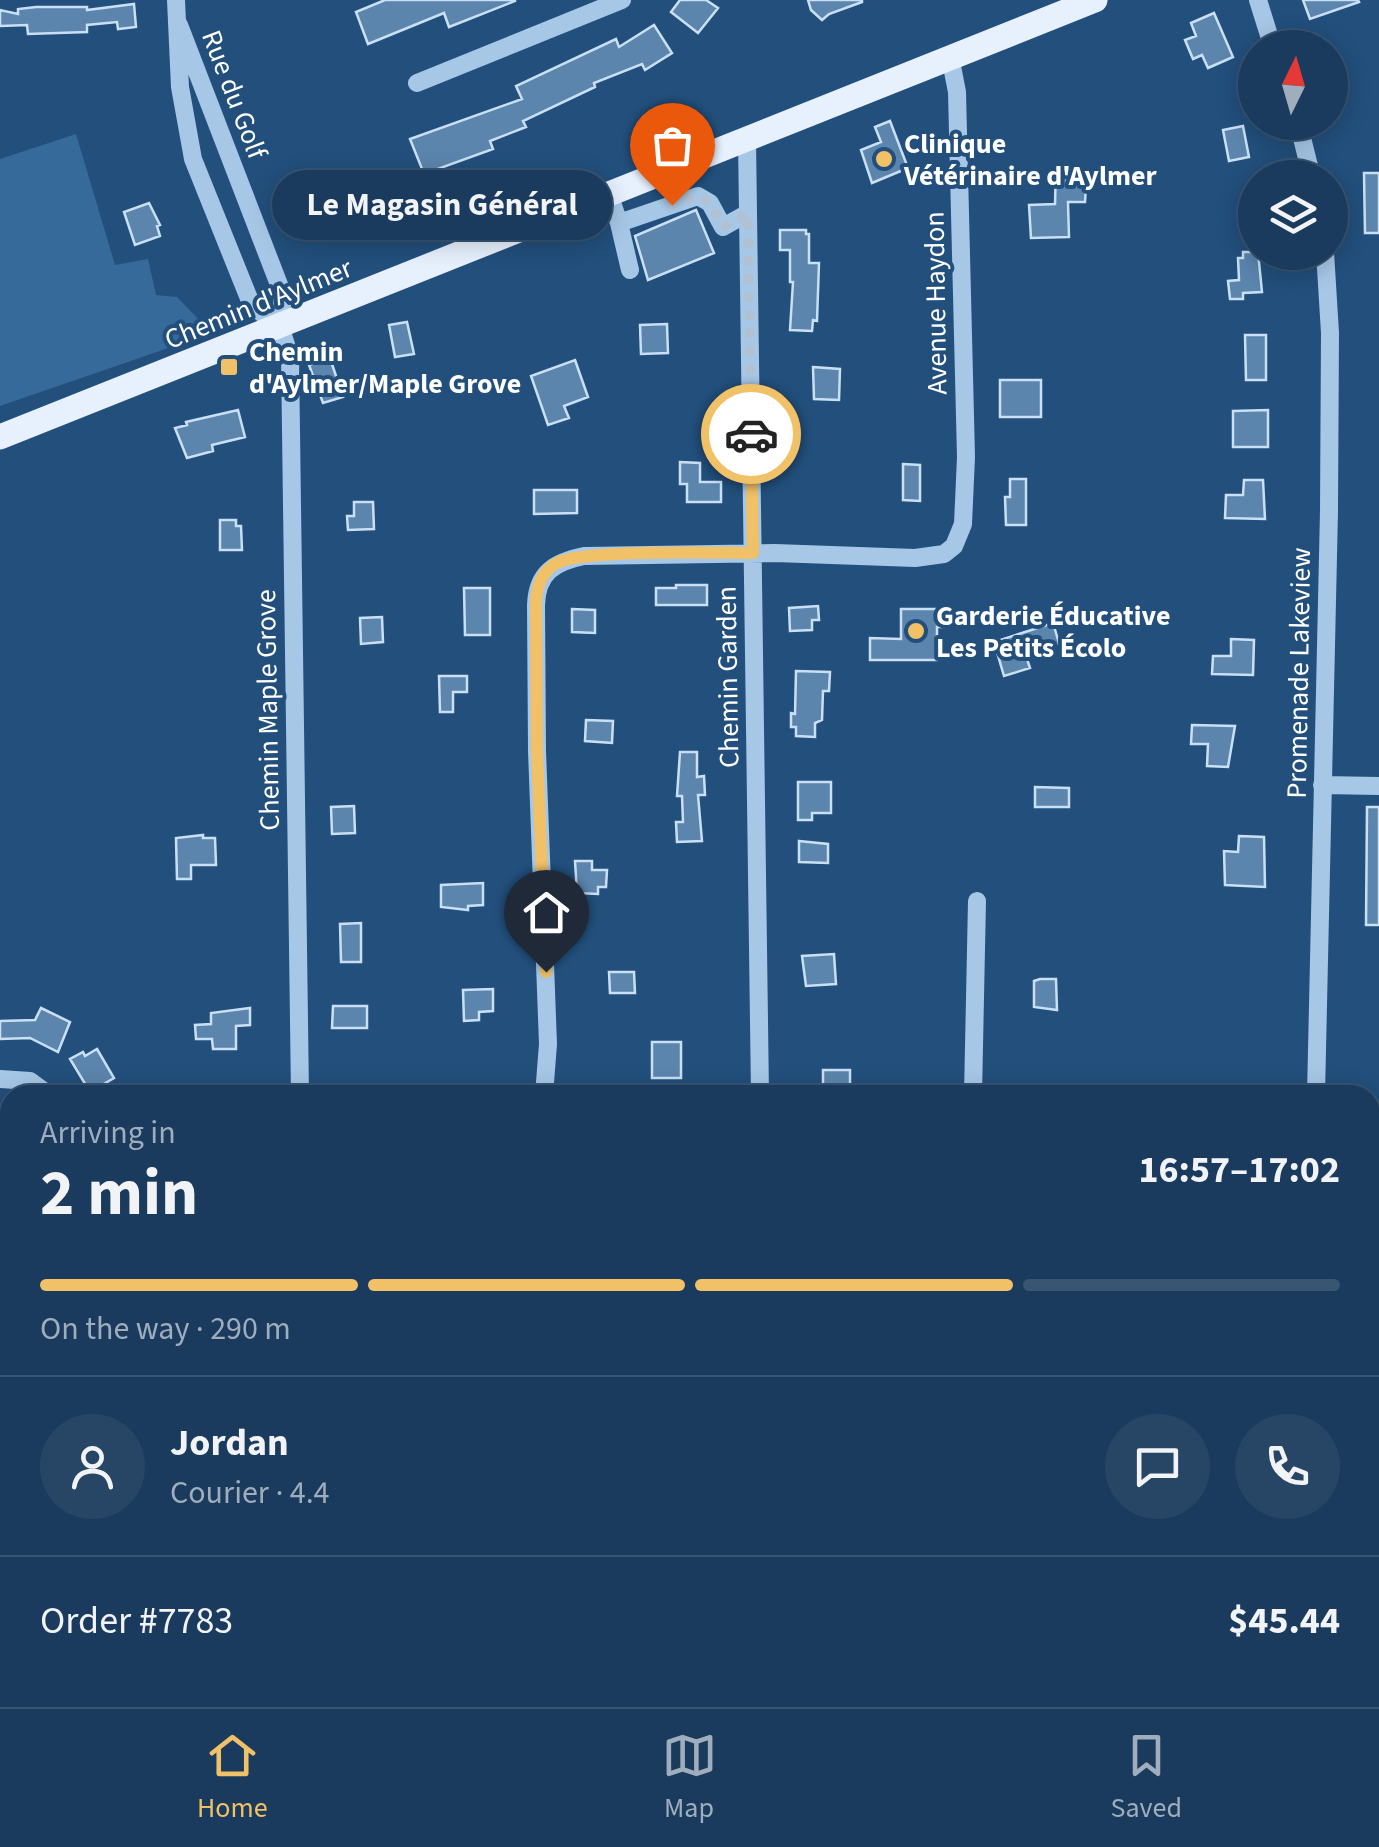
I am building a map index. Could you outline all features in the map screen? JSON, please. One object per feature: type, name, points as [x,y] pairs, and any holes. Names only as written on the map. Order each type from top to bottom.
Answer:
[{"type":"main road","name":"Chemin d'Aylmer","points":[[0,437],[1095,0]]},
{"type":"street","name":"Rue du Golf","points":[[176,0],[180,87],[194,159],[252,306],[280,326]]},
{"type":"street","points":[[417,83],[622,0]]},
{"type":"street","points":[[1258,0],[1268,30]]},
{"type":"street","name":"Rue du Golf","points":[[179,25],[283,295],[280,326]]},
{"type":"street","name":"Avenue Haydon","points":[[753,553],[929,558],[954,546],[964,524],[966,458],[957,92],[950,56]]},
{"type":"street","name":"Chemin Garden","points":[[747,139],[760,1085]]},
{"type":"street","points":[[609,194],[630,270]]},
{"type":"street","points":[[619,223],[698,196],[710,203],[723,227],[748,214]]},
{"type":"street","name":"Promenade Lakeview","points":[[1316,1085],[1330,353],[1325,270]]},
{"type":"street","name":"Chemin Maple Grove","points":[[280,326],[290,357],[300,1085]]},
{"type":"street","points":[[545,1085],[548,1044],[537,751],[536,605],[540,582],[554,565],[584,556],[753,553]]},
{"type":"street","points":[[1322,784],[1379,786]]},
{"type":"street","points":[[973,1085],[977,901]]},
{"type":"street","points":[[0,1079],[30,1081],[35,1085]]},
{"type":"shaded area","points":[[76,134],[115,265],[148,259],[156,295],[177,297],[212,333],[0,406],[0,159]]},
{"type":"building","points":[[385,0],[515,1],[449,27],[444,13],[368,44],[356,12]]},
{"type":"building","points":[[680,0],[706,0],[718,8],[698,33],[671,12]]},
{"type":"building","points":[[808,0],[862,2],[822,20],[811,10]]},
{"type":"building","points":[[1303,0],[1358,0],[1359,2],[1310,19]]},
{"type":"building","points":[[134,4],[136,27],[118,29],[117,22],[87,25],[87,32],[28,34],[27,25],[0,26],[0,10],[18,14],[18,9],[36,7],[87,10]]},
{"type":"building","points":[[1214,13],[1233,57],[1208,68],[1202,55],[1193,59],[1185,40],[1196,36],[1191,23]]},
{"type":"building","points":[[654,25],[672,53],[645,70],[642,64],[594,83],[595,87],[523,121],[526,127],[490,141],[493,149],[424,174],[410,139],[522,99],[516,86],[616,39],[619,47]]},
{"type":"building","name":"Clinique Vétérinaire d'Aylmer","points":[[890,121],[908,168],[872,183],[861,150],[881,142],[875,127]]},
{"type":"building","points":[[1238,127],[1238,140],[1246,140],[1249,157],[1229,161],[1223,130]]},
{"type":"building","points":[[1056,166],[1066,166],[1067,185],[1086,186],[1085,202],[1068,202],[1069,237],[1031,238],[1029,205],[1055,204]]},
{"type":"building","points":[[1364,173],[1379,173],[1379,233],[1365,233]]},
{"type":"building","points":[[149,203],[160,225],[160,236],[135,245],[124,212]]},
{"type":"building","points":[[696,210],[714,253],[648,280],[635,236]]},
{"type":"building","points":[[780,230],[806,230],[809,263],[819,263],[817,321],[813,320],[812,331],[790,330],[790,250],[780,250]]},
{"type":"building","points":[[1239,270],[1260,270],[1262,292],[1243,293],[1243,299],[1230,299],[1228,281],[1239,280]]},
{"type":"building","points":[[407,322],[414,354],[395,357],[389,325]]},
{"type":"building","points":[[667,324],[668,353],[641,354],[640,325]]},
{"type":"building","points":[[1245,335],[1266,335],[1266,380],[1246,380]]},
{"type":"building","points":[[330,358],[343,397],[323,403],[309,365]]},
{"type":"building","points":[[575,360],[588,397],[564,406],[569,418],[548,425],[531,376]]},
{"type":"building","points":[[813,367],[840,369],[839,400],[814,399]]},
{"type":"building","points":[[1000,380],[1041,380],[1041,417],[1000,417]]},
{"type":"building","points":[[238,410],[245,437],[212,445],[213,451],[187,458],[175,428]]},
{"type":"building","points":[[1268,410],[1268,447],[1233,447],[1233,411]]},
{"type":"building","points":[[680,462],[700,463],[700,482],[721,482],[721,502],[687,502],[687,484],[680,484]]},
{"type":"building","points":[[903,464],[920,465],[920,501],[903,500]]},
{"type":"building","points":[[1010,479],[1026,479],[1026,525],[1006,525],[1005,497],[1010,497]]},
{"type":"building","points":[[1244,480],[1263,480],[1265,519],[1225,518],[1226,495],[1243,495]]},
{"type":"building","points":[[534,490],[577,490],[577,513],[534,514]]},
{"type":"building","points":[[354,502],[373,502],[374,529],[348,530],[347,516],[354,516]]},
{"type":"building","points":[[220,520],[236,520],[236,526],[241,526],[242,550],[220,550]]},
{"type":"building","points":[[707,585],[707,605],[656,605],[656,588]]},
{"type":"building","points":[[464,588],[490,588],[490,635],[465,635]]},
{"type":"building","points":[[818,606],[819,620],[812,620],[812,630],[790,631],[789,608]]},
{"type":"building","points":[[572,609],[595,610],[595,633],[572,632]]},
{"type":"building","name":"Garderie Éducative Les Petits Écolo","points":[[901,609],[946,609],[947,627],[937,627],[937,660],[870,660],[870,638],[901,639]]},
{"type":"building","points":[[382,617],[383,642],[361,644],[360,618]]},
{"type":"building","points":[[1053,623],[1059,643],[1025,653],[1030,668],[1004,676],[994,642]]},
{"type":"building","points":[[1231,639],[1254,640],[1253,675],[1212,674],[1213,656],[1231,656]]},
{"type":"building","points":[[796,671],[830,672],[829,691],[823,691],[822,720],[815,723],[815,737],[796,736],[796,727],[791,727]]},
{"type":"building","points":[[439,676],[467,676],[467,692],[453,692],[453,712],[440,712]]},
{"type":"building","points":[[586,720],[613,721],[612,743],[585,741]]},
{"type":"building","points":[[1192,725],[1235,726],[1228,767],[1207,766],[1208,744],[1191,744]]},
{"type":"building","points":[[680,752],[697,752],[697,777],[704,776],[705,795],[698,795],[702,841],[677,842],[676,822],[683,822],[682,796],[677,796]]},
{"type":"building","points":[[798,782],[831,782],[831,813],[812,813],[812,820],[798,820]]},
{"type":"building","points":[[1035,787],[1069,788],[1069,807],[1035,807]]},
{"type":"building","points":[[354,806],[355,833],[332,834],[331,807]]},
{"type":"building","points":[[1367,807],[1379,807],[1379,925],[1366,925]]},
{"type":"building","points":[[1239,836],[1264,837],[1265,887],[1225,885],[1224,851],[1238,852]]},
{"type":"building","points":[[176,838],[215,838],[216,865],[191,865],[191,879],[177,879]]},
{"type":"building","points":[[799,841],[828,844],[828,863],[799,862]]},
{"type":"building","points":[[575,861],[592,861],[592,870],[607,870],[606,887],[598,887],[598,894],[577,893]]},
{"type":"building","points":[[483,883],[483,905],[468,906],[468,910],[441,907],[441,885]]},
{"type":"building","points":[[361,923],[361,962],[341,962],[340,924]]},
{"type":"building","points":[[834,954],[836,984],[806,986],[802,956]]},
{"type":"building","points":[[609,972],[634,972],[635,993],[610,993]]},
{"type":"building","points":[[1056,979],[1057,1010],[1034,1007],[1034,981]]},
{"type":"building","points":[[493,989],[493,1011],[479,1012],[479,1020],[464,1021],[463,990]]},
{"type":"building","points":[[333,1006],[367,1006],[367,1028],[332,1028]]},
{"type":"building","points":[[41,1008],[70,1022],[58,1052],[30,1038],[0,1039],[0,1021],[35,1020]]},
{"type":"building","points":[[250,1008],[250,1025],[236,1026],[236,1049],[213,1049],[212,1039],[196,1039],[195,1025],[211,1024],[211,1013]]},
{"type":"building","points":[[652,1042],[681,1042],[681,1078],[652,1078]]},
{"type":"building","points":[[97,1049],[114,1078],[102,1085],[86,1085],[70,1059],[83,1052],[85,1056]]},
{"type":"building","points":[[823,1070],[850,1070],[850,1085],[823,1085]]},
{"type":"way so far","points":[[672,205],[698,196],[710,203],[723,227],[748,214],[751,434]]},
{"type":"place","name":"Clinique Vétérinaire d'Aylmer","points":[[884,159]]},
{"type":"place","name":"Le Magasin Général","points":[[672,205]]},
{"type":"place","name":"Chemin d'Aylmer/Maple Grove","points":[[229,367]]},
{"type":"place","name":"Garderie Éducative Les Petits Écolo","points":[[916,631]]},
{"type":"route","points":[[546,972],[537,751],[536,592],[554,565],[584,556],[753,553],[751,434]]}]
